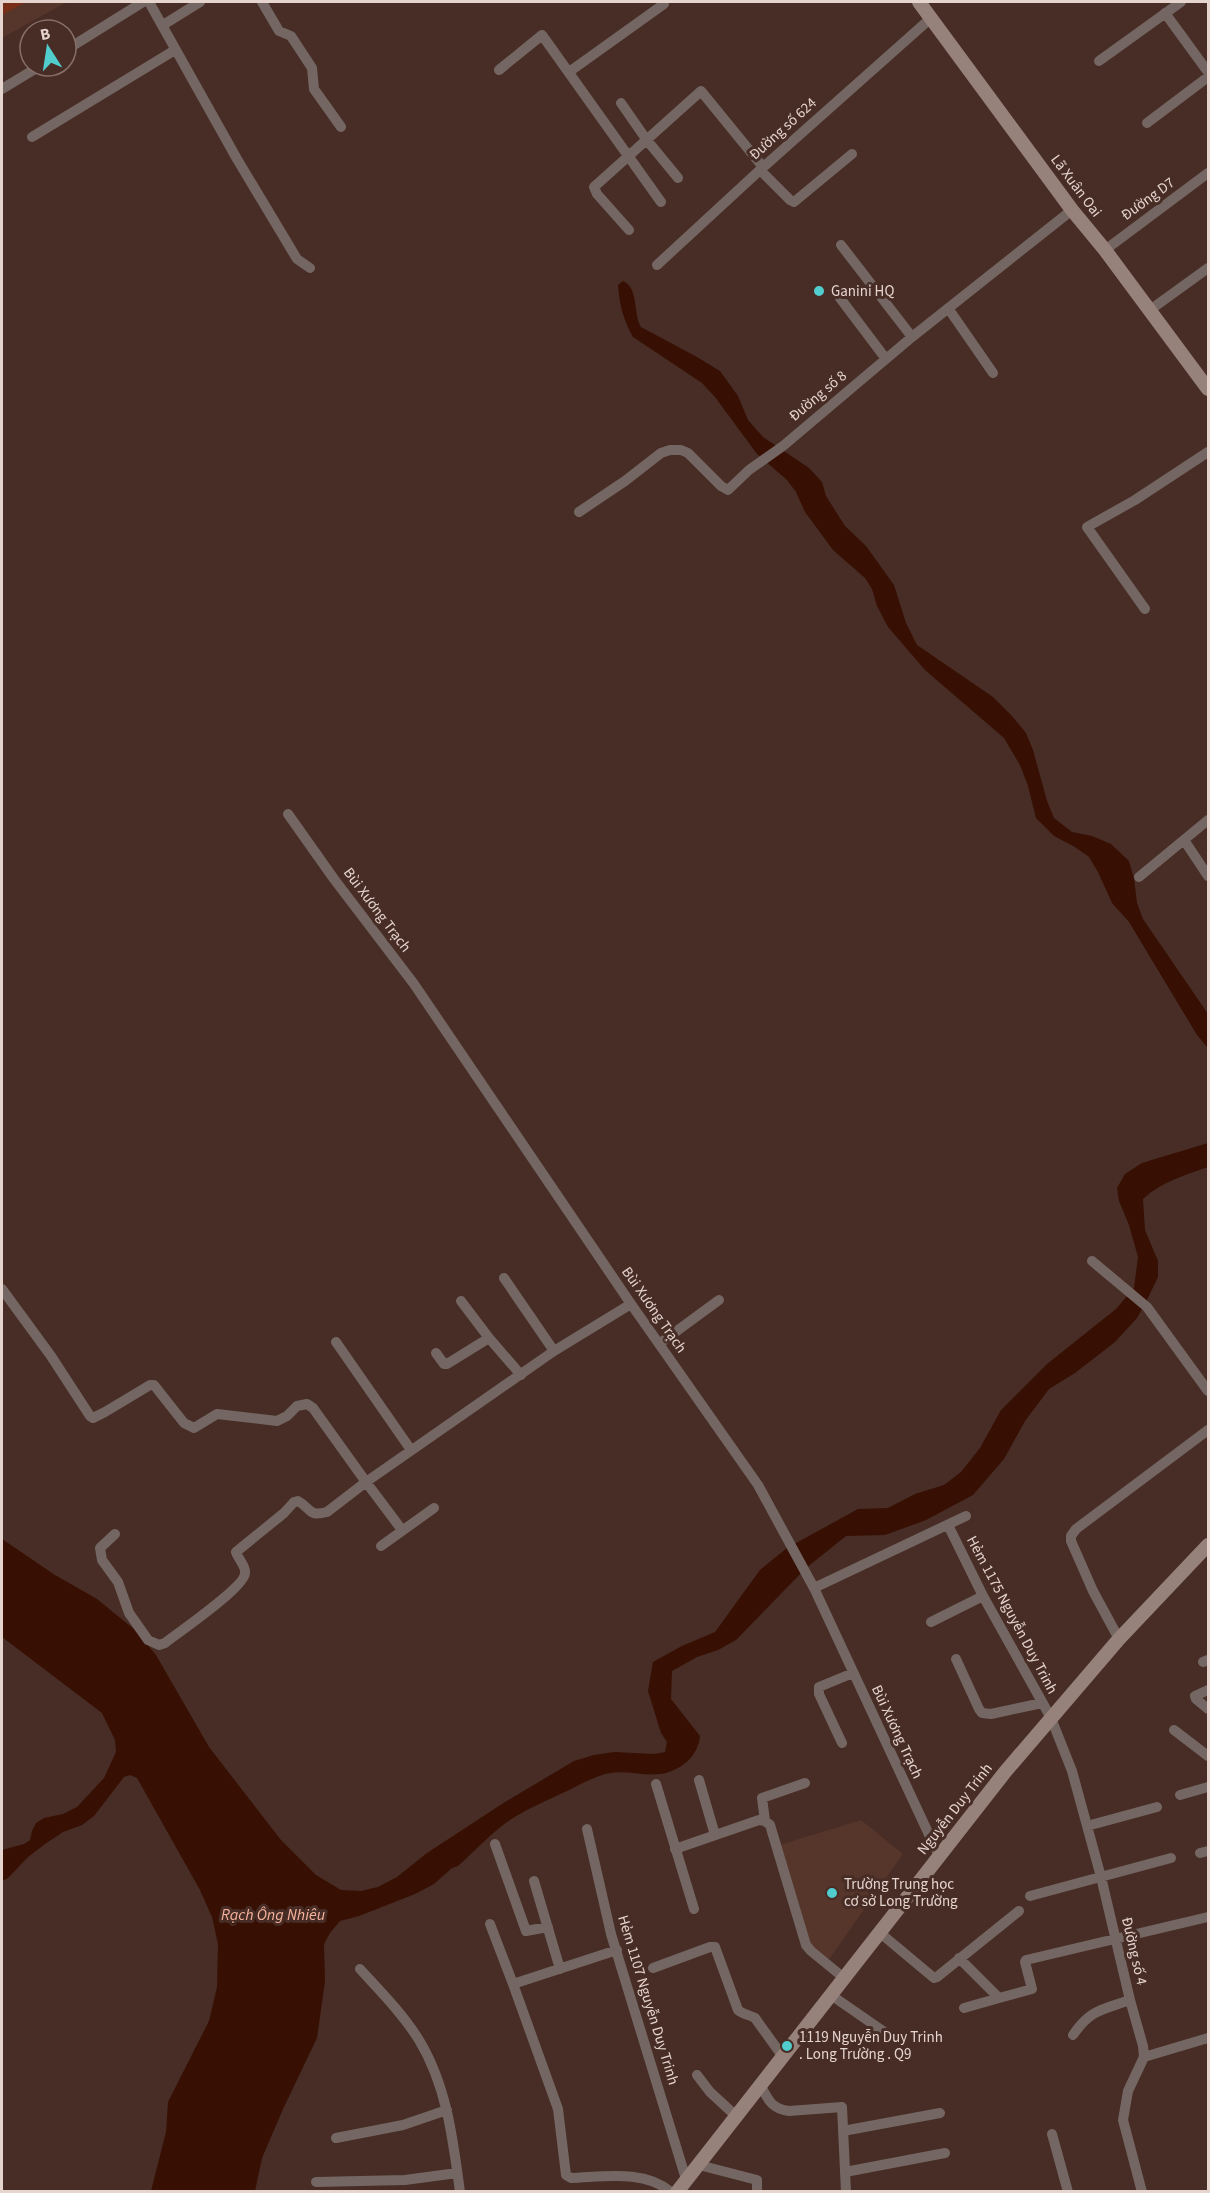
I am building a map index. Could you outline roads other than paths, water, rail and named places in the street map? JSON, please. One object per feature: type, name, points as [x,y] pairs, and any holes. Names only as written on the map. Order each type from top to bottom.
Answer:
[{"type":"main road","name":"Lã Xuân Oai","points":[[919,2],[1072,210],[1105,249],[1209,389]]},
{"type":"main road","name":"Nguyễn Duy Trinh","points":[[677,2192],[1005,1772],[1119,1639],[1209,1545]]},
{"type":"street","points":[[78,43],[143,2]]},
{"type":"street","points":[[148,2],[297,259],[310,268]]},
{"type":"street","points":[[163,25],[200,2]]},
{"type":"street","points":[[262,2],[279,31],[291,36],[312,68],[314,89],[342,127]]},
{"type":"street","points":[[1099,61],[1181,2]]},
{"type":"street","points":[[569,72],[664,4]]},
{"type":"street","points":[[1147,123],[1209,75],[1165,14]]},
{"type":"street","name":"Đường số 624","points":[[657,265],[931,18]]},
{"type":"street","points":[[499,70],[542,35],[661,202]]},
{"type":"street","points":[[32,137],[175,50]]},
{"type":"street","points":[[2,89],[20,78]]},
{"type":"street","points":[[629,230],[597,194],[594,187],[701,91],[762,168],[794,202],[852,154]]},
{"type":"street","points":[[621,103],[646,139],[678,178]]},
{"type":"street","name":"Đường D7","points":[[1105,249],[1209,173]]},
{"type":"street","name":"Đường số 8","points":[[579,512],[661,453],[670,450],[681,450],[688,453],[725,490],[730,488],[912,337],[1072,210]]},
{"type":"street","points":[[841,245],[912,337]]},
{"type":"street","points":[[1149,310],[1209,268]]},
{"type":"street","points":[[840,298],[886,359]]},
{"type":"street","points":[[948,308],[993,373]]},
{"type":"street","points":[[1144,609],[1087,527],[1135,500],[1209,452]]},
{"type":"street","name":"Bùi Xương Trạch","points":[[288,813],[334,879],[414,984],[631,1304],[758,1485],[811,1583],[939,1856]]},
{"type":"street","points":[[1139,877],[1209,820]]},
{"type":"street","points":[[1184,840],[1209,876]]},
{"type":"street","points":[[1092,1261],[1149,1310],[1209,1391]]},
{"type":"street","points":[[504,1278],[554,1351]]},
{"type":"street","points":[[2,1289],[93,1418],[150,1385],[154,1385],[184,1423],[194,1428],[217,1414],[276,1421],[287,1416],[297,1406],[307,1404],[402,1530]]},
{"type":"street","points":[[659,1344],[719,1300]]},
{"type":"street","points":[[461,1301],[521,1375]]},
{"type":"street","points":[[115,1534],[100,1548],[102,1560],[118,1582],[129,1613],[148,1640],[154,1645],[165,1643],[234,1590],[245,1575],[245,1570],[236,1552],[284,1513],[294,1502],[301,1502],[309,1512],[319,1514],[327,1512],[411,1450],[554,1351],[631,1304]]},
{"type":"street","points":[[436,1353],[444,1364],[447,1364],[489,1338]]},
{"type":"street","points":[[336,1342],[411,1450]]},
{"type":"street","points":[[1119,1639],[1093,1591],[1071,1541],[1071,1536],[1076,1529],[1209,1430]]},
{"type":"street","points":[[381,1546],[434,1508]]},
{"type":"street","points":[[811,1583],[966,1516]]},
{"type":"street","name":"Hẻm 1175 Nguyễn Duy Trinh","points":[[948,1525],[983,1596],[1051,1718]]},
{"type":"street","points":[[931,1622],[983,1596]]},
{"type":"street","points":[[956,1659],[982,1713],[991,1714],[1042,1703]]},
{"type":"street","points":[[842,1743],[819,1694],[819,1687],[853,1673]]},
{"type":"street","points":[[1209,1690],[1196,1696],[1196,1699],[1209,1709]]},
{"type":"street","name":"Đường số 4","points":[[1051,1718],[1068,1759],[1101,1877],[1144,2057]]},
{"type":"street","points":[[1174,1730],[1209,1756]]},
{"type":"street","points":[[699,1780],[715,1835]]},
{"type":"street","points":[[765,1821],[762,1798],[805,1783]]},
{"type":"street","points":[[656,1784],[694,1909]]},
{"type":"street","points":[[1180,1795],[1209,1787]]},
{"type":"street","points":[[1087,1826],[1157,1807]]},
{"type":"street","points":[[675,1849],[759,1820],[765,1821],[770,1825],[806,1945],[844,1978]]},
{"type":"street","name":"Hẻm 1107 Nguyễn Duy Trinh","points":[[587,1829],[616,1950],[686,2179]]},
{"type":"street","points":[[495,1844],[524,1928],[529,1932],[548,1927]]},
{"type":"street","points":[[1030,1896],[1171,1858]]},
{"type":"street","points":[[534,1881],[560,1969]]},
{"type":"street","points":[[879,1932],[934,1978],[1019,1911]]},
{"type":"street","points":[[964,2008],[1032,1989],[1026,1960],[1209,1917]]},
{"type":"street","points":[[490,1924],[558,2109],[565,2171],[568,2177],[648,2179],[662,2184],[671,2192]]},
{"type":"street","points":[[653,1968],[715,1947],[738,2010],[755,2018],[783,2057]]},
{"type":"street","points":[[513,1984],[616,1950]]},
{"type":"street","points":[[959,1958],[999,1998]]},
{"type":"street","points":[[360,1969],[400,2013],[419,2039],[427,2055],[447,2110],[453,2138],[459,2192]]},
{"type":"street","points":[[831,1995],[883,2031]]},
{"type":"street","points":[[1073,2035],[1091,2013],[1130,2000]]},
{"type":"street","points":[[1142,2192],[1123,2120],[1128,2091],[1144,2057],[1209,2038]]},
{"type":"street","points":[[697,2076],[710,2092],[736,2116]]},
{"type":"street","points":[[760,2085],[767,2100],[781,2110],[842,2107],[846,2192]]},
{"type":"street","points":[[336,2138],[403,2125],[447,2110]]},
{"type":"street","points":[[843,2131],[940,2113]]},
{"type":"street","points":[[1052,2134],[1068,2192]]},
{"type":"street","points":[[845,2172],[945,2153]]},
{"type":"street","points":[[699,2164],[757,2180],[757,2192]]},
{"type":"street","points":[[316,2182],[405,2180],[457,2173]]},
{"type":"water","points":[[623,281],[628,284],[634,295],[641,327],[720,371],[738,396],[748,420],[763,437],[809,468],[822,482],[826,496],[845,526],[866,546],[894,585],[906,623],[917,645],[993,697],[1026,733],[1054,818],[1072,832],[1092,836],[1111,844],[1129,861],[1137,903],[1143,919],[1208,1014],[1208,1048],[1197,1035],[1129,922],[1112,903],[1089,857],[1054,836],[1036,818],[1020,765],[1004,738],[925,670],[888,627],[865,578],[833,550],[805,512],[796,492],[787,480],[757,454],[715,397],[702,383],[633,337],[620,299],[618,285]]},
{"type":"water","name":"Rạch Ông Nhiêu","points":[[1208,1143],[1208,1167],[1165,1184],[1143,1199],[1145,1230],[1158,1261],[1158,1277],[1137,1318],[1115,1342],[1075,1373],[1049,1389],[1025,1421],[1004,1459],[973,1495],[926,1520],[885,1535],[846,1536],[806,1568],[736,1640],[672,1671],[671,1699],[700,1736],[694,1754],[681,1766],[662,1774],[613,1772],[590,1780],[510,1820],[434,1884],[415,1894],[340,1921],[324,1944],[325,1981],[317,2038],[262,2158],[255,2191],[151,2191],[166,2132],[168,2102],[209,2021],[217,1987],[218,1944],[212,1917],[200,1890],[137,1778],[130,1775],[124,1777],[94,1816],[82,1825],[63,1832],[45,1844],[2,1881],[2,1850],[30,1840],[36,1823],[44,1818],[63,1814],[77,1807],[104,1778],[116,1752],[115,1740],[102,1713],[2,1637],[2,1539],[55,1575],[97,1599],[135,1630],[156,1655],[209,1747],[281,1840],[316,1875],[341,1890],[361,1891],[378,1887],[397,1877],[427,1853],[505,1802],[574,1761],[614,1752],[654,1754],[665,1752],[667,1742],[661,1733],[648,1691],[653,1662],[715,1632],[760,1570],[787,1548],[858,1509],[888,1508],[915,1494],[944,1485],[961,1472],[980,1448],[1001,1410],[1047,1364],[1116,1309],[1134,1288],[1138,1257],[1119,1201],[1117,1188],[1125,1174],[1142,1163]]},
{"type":"place","name":"Ganini HQ","points":[[819,291]]},
{"type":"place","name":"Trường Trung học cơ sở Long Trường","points":[[832,1893]]},
{"type":"place","name":"1119 Nguyễn Duy Trinh . Long Trường . Q9","points":[[787,2046]]}]
